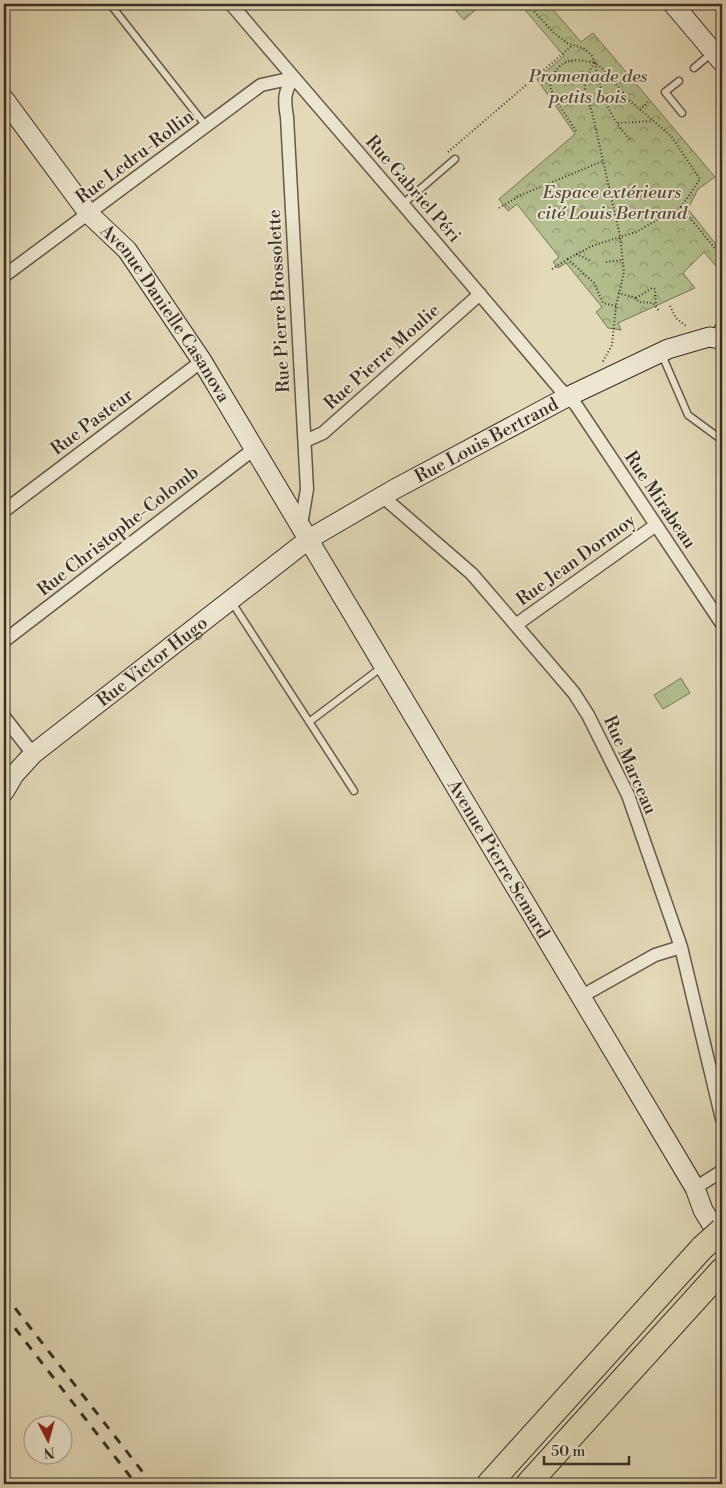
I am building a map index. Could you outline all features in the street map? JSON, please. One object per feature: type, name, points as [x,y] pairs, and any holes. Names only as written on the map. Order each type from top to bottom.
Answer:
[{"type":"highway","points":[[489,1484],[676,1275],[722,1230]]},
{"type":"highway","points":[[528,1484],[722,1270]]},
{"type":"street","name":"Rue Gabriel Péri","points":[[231,4],[566,397]]},
{"type":"street","points":[[676,5],[718,57]]},
{"type":"street","name":"Rue Ledru-Rollin","points":[[4,276],[261,85],[293,78]]},
{"type":"street","name":"Rue Pierre Brossolette","points":[[293,78],[285,91],[284,99],[287,117],[305,441],[307,489],[305,532]]},
{"type":"street","name":"Avenue Danielle Casanova","points":[[4,99],[89,214],[127,250],[202,361],[305,532]]},
{"type":"street","name":"Rue Pierre Moulie","points":[[305,441],[323,433],[480,294]]},
{"type":"street","name":"Rue Louis Bertrand","points":[[305,532],[382,496],[566,397],[699,332],[722,331]]},
{"type":"street","name":"Rue Pasteur","points":[[4,511],[202,361]]},
{"type":"street","name":"Rue Mirabeau","points":[[566,397],[576,405],[722,624]]},
{"type":"street","name":"Rue Christophe-Colomb","points":[[4,641],[254,449]]},
{"type":"street","name":"Rue Marceau","points":[[382,496],[468,570],[517,624],[574,693],[616,769],[628,795],[681,947],[722,1119]]},
{"type":"street","name":"Rue Jean Dormoy","points":[[517,624],[656,525]]},
{"type":"street","name":"Rue Victor Hugo","points":[[5,789],[33,754],[230,601],[305,532]]},
{"type":"street","name":"Avenue Pierre Semard","points":[[305,532],[692,1183],[703,1210],[722,1241]]},
{"type":"street","points":[[4,717],[33,754]]},
{"type":"street","points":[[582,996],[655,954],[681,947]]},
{"type":"street","points":[[692,1183],[722,1171]]},
{"type":"lane","points":[[110,4],[206,126]]},
{"type":"lane","points":[[694,68],[718,57]]},
{"type":"lane","points":[[679,81],[665,92],[682,113]]},
{"type":"lane","points":[[400,200],[456,159]]},
{"type":"lane","points":[[664,350],[688,415],[722,440]]},
{"type":"lane","points":[[230,601],[354,791]]},
{"type":"lane","points":[[309,722],[384,665]]},
{"type":"path","points":[[527,4],[554,33],[573,45],[585,49],[592,56],[596,63],[600,88],[618,123],[632,141]]},
{"type":"path","points":[[442,158],[573,45]]},
{"type":"path","points":[[576,131],[551,89],[551,78],[557,68],[565,62],[574,59],[596,63],[606,71],[630,101],[671,136],[700,179],[682,207],[722,257]]},
{"type":"path","points":[[596,63],[586,74],[584,93],[592,112],[620,236],[624,272],[618,293],[612,345],[599,370]]},
{"type":"path","points":[[640,110],[648,102]]},
{"type":"path","points":[[618,123],[653,121]]},
{"type":"path","points":[[499,208],[521,195],[603,161]]},
{"type":"path","points":[[400,200],[412,183]]},
{"type":"path","points":[[552,269],[576,254],[620,236],[636,232],[662,218],[684,211]]},
{"type":"path","points":[[576,254],[592,261]]},
{"type":"path","points":[[568,259],[594,283],[603,302],[616,306]]},
{"type":"path","points":[[606,262],[623,260]]},
{"type":"path","points":[[636,298],[652,288],[655,289],[656,305],[659,311]]},
{"type":"path","points":[[618,293],[636,298],[639,302],[656,305]]},
{"type":"path","points":[[670,306],[676,318],[686,326]]},
{"type":"green space","points":[[450,4],[482,4],[464,20]]},
{"type":"green space","name":"Espace extérieurs cité Louis Bertrand","points":[[520,4],[548,4],[581,42],[593,33],[715,177],[698,189],[688,209],[722,252],[722,261],[716,266],[704,252],[683,273],[695,288],[618,323],[621,330],[608,328],[596,312],[602,307],[566,263],[558,268],[553,262],[559,257],[517,204],[508,211],[499,199],[575,134],[537,79],[564,56]]},
{"type":"green space","points":[[681,678],[690,693],[663,709],[654,695]]},
{"type":"railway","points":[[4,1294],[152,1484]]},
{"type":"railway","points":[[4,1314],[136,1484]]},
{"type":"park label","name":"Promenade des petits bois","points":[[588,86]]}]
